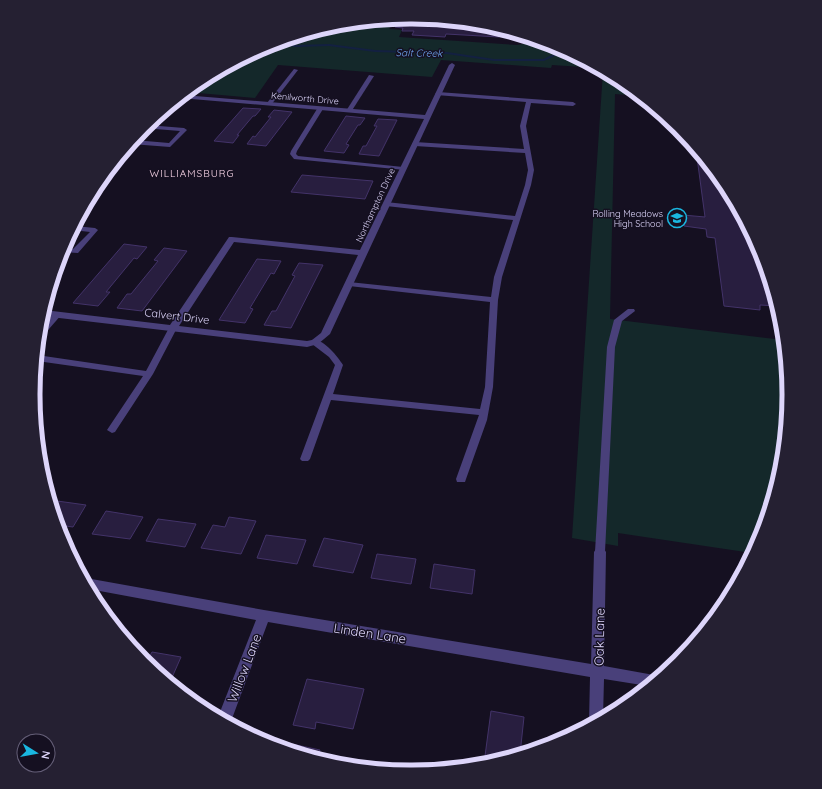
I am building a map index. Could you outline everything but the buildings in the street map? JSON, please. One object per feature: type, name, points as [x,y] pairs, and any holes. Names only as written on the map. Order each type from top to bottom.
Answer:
[{"type":"street","name":"Northampton Drive","points":[[311,343],[325,334],[452,65]]},
{"type":"street","name":"Kenilworth Drive","points":[[189,98],[428,117]]},
{"type":"street","points":[[173,328],[232,239],[363,253]]},
{"type":"street","name":"Calvert Drive","points":[[50,313],[311,343]]},
{"type":"street","name":"Oak Lane","points":[[596,715],[600,552]]},
{"type":"street","name":"Linden Lane","points":[[93,584],[264,616],[647,680]]},
{"type":"street","name":"Willow Lane","points":[[226,715],[264,616]]},
{"type":"lane","points":[[269,104],[296,70]]},
{"type":"lane","points":[[349,111],[371,76]]},
{"type":"lane","points":[[438,94],[574,104]]},
{"type":"lane","points":[[461,479],[484,412],[489,387],[494,300],[498,278],[518,218],[531,170],[523,126],[529,100]]},
{"type":"lane","points":[[320,108],[294,151],[293,154],[296,158],[403,169]]},
{"type":"lane","points":[[139,143],[170,145],[184,130],[155,128]]},
{"type":"lane","points":[[415,144],[527,151]]},
{"type":"lane","points":[[386,204],[518,218]]},
{"type":"lane","points":[[70,251],[75,251],[95,230],[80,229]]},
{"type":"lane","points":[[349,284],[494,300]]},
{"type":"lane","points":[[600,552],[611,347],[618,320],[631,311]]},
{"type":"lane","points":[[47,326],[58,314]]},
{"type":"lane","points":[[112,430],[149,374],[173,328]]},
{"type":"lane","points":[[305,459],[339,365],[332,355],[311,343]]},
{"type":"lane","points":[[42,359],[149,374]]},
{"type":"lane","points":[[328,397],[484,412]]},
{"type":"green space","points":[[392,25],[389,29],[402,30],[399,37],[517,45],[528,43],[553,52],[584,67],[552,65],[551,68],[441,60],[432,77],[278,65],[255,98],[196,93],[247,62],[269,52],[315,37],[363,27]]},
{"type":"green space","points":[[603,78],[629,95],[615,94],[610,319],[777,339],[781,370],[781,419],[769,490],[762,514],[746,552],[618,533],[618,546],[572,538]]},
{"type":"waterway","name":"Salt Creek","points":[[288,45],[329,45],[375,51],[447,53],[494,60],[544,60],[557,54]]},
{"type":"place","name":"Rolling Meadows High School","points":[[677,218]]},
{"type":"district","name":"WILLIAMSBURG","points":[[192,173]]}]
